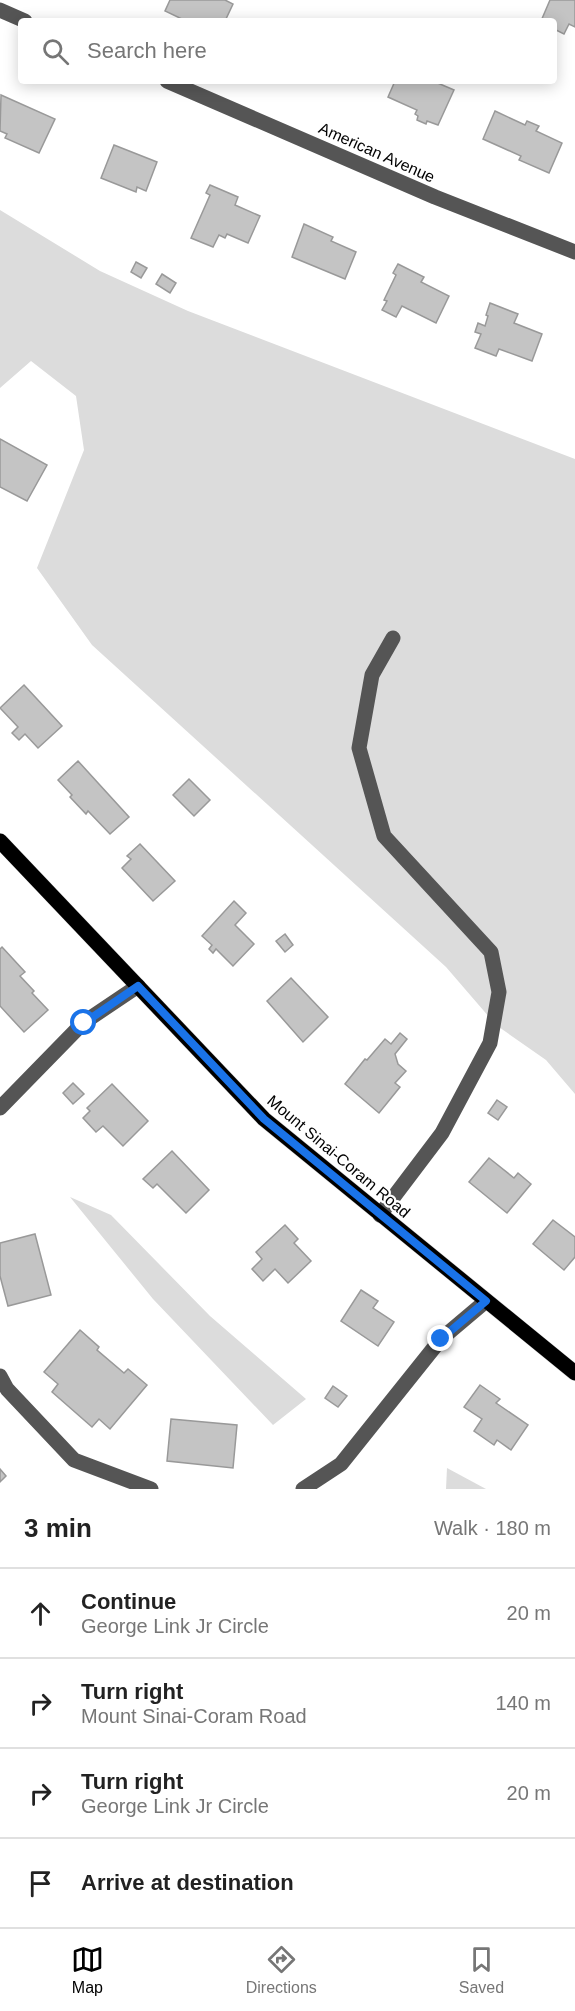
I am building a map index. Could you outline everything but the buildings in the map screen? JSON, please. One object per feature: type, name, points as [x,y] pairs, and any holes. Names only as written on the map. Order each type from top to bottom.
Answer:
[{"type":"main road","name":"Mount Sinai-Coram Road","points":[[0,841],[264,1119],[575,1373]]},
{"type":"street","points":[[0,10],[18,18]]},
{"type":"street","name":"American Avenue","points":[[174,84],[435,197],[575,252]]},
{"type":"street","points":[[380,1215],[442,1133],[490,1042],[499,992],[491,952],[384,836],[359,748],[372,675],[393,638]]},
{"type":"street","points":[[0,1108],[84,1023],[138,986]]},
{"type":"street","points":[[303,1489],[341,1464],[441,1339],[486,1301]]},
{"type":"street","points":[[0,1376],[7,1389],[74,1460],[151,1489]]},
{"type":"shaded area","points":[[0,210],[100,271],[188,311],[575,459],[575,1094],[546,1060],[496,1025],[446,967],[92,645],[37,568],[84,450],[76,396],[31,361],[0,388]]},
{"type":"shaded area","points":[[70,1197],[111,1215],[210,1316],[306,1399],[273,1425],[153,1299]]},
{"type":"shaded area","points":[[447,1468],[486,1489],[446,1489]]},
{"type":"route","points":[[84,1023],[138,986],[264,1119],[486,1301],[441,1339]]}]
